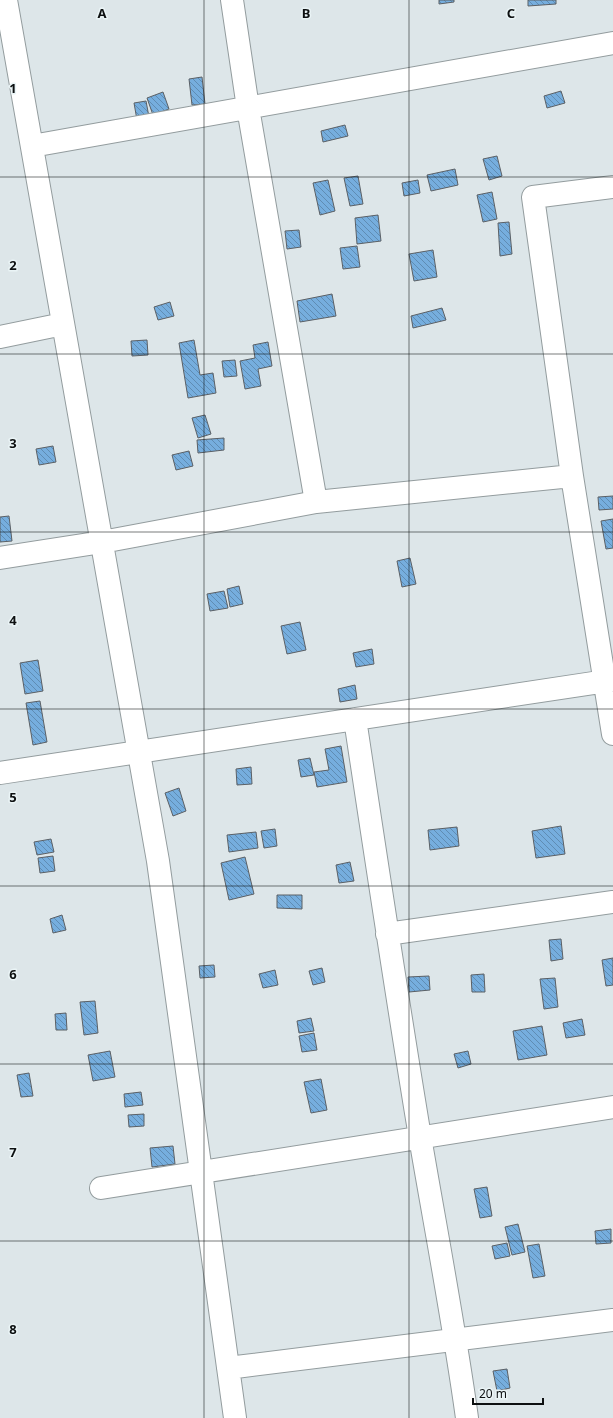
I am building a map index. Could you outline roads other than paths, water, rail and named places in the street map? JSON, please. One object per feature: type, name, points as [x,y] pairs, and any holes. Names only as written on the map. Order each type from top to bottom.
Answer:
[{"type":"street","points":[[6,0],[6,39],[32,146],[158,861],[235,1418]]},
{"type":"street","points":[[232,0],[248,108],[316,502]]},
{"type":"street","points":[[32,146],[613,43]]},
{"type":"street","points":[[613,187],[533,197],[572,476],[609,680],[613,734]]},
{"type":"street","points":[[0,337],[63,324]]},
{"type":"street","points":[[0,558],[102,542],[316,502],[572,476]]},
{"type":"street","points":[[0,773],[139,753],[609,680]]},
{"type":"street","points":[[355,719],[387,934],[420,1138],[456,1339],[467,1418]]},
{"type":"street","points":[[387,934],[613,902]]},
{"type":"street","points":[[101,1188],[613,1107]]},
{"type":"street","points":[[228,1368],[613,1320]]}]
